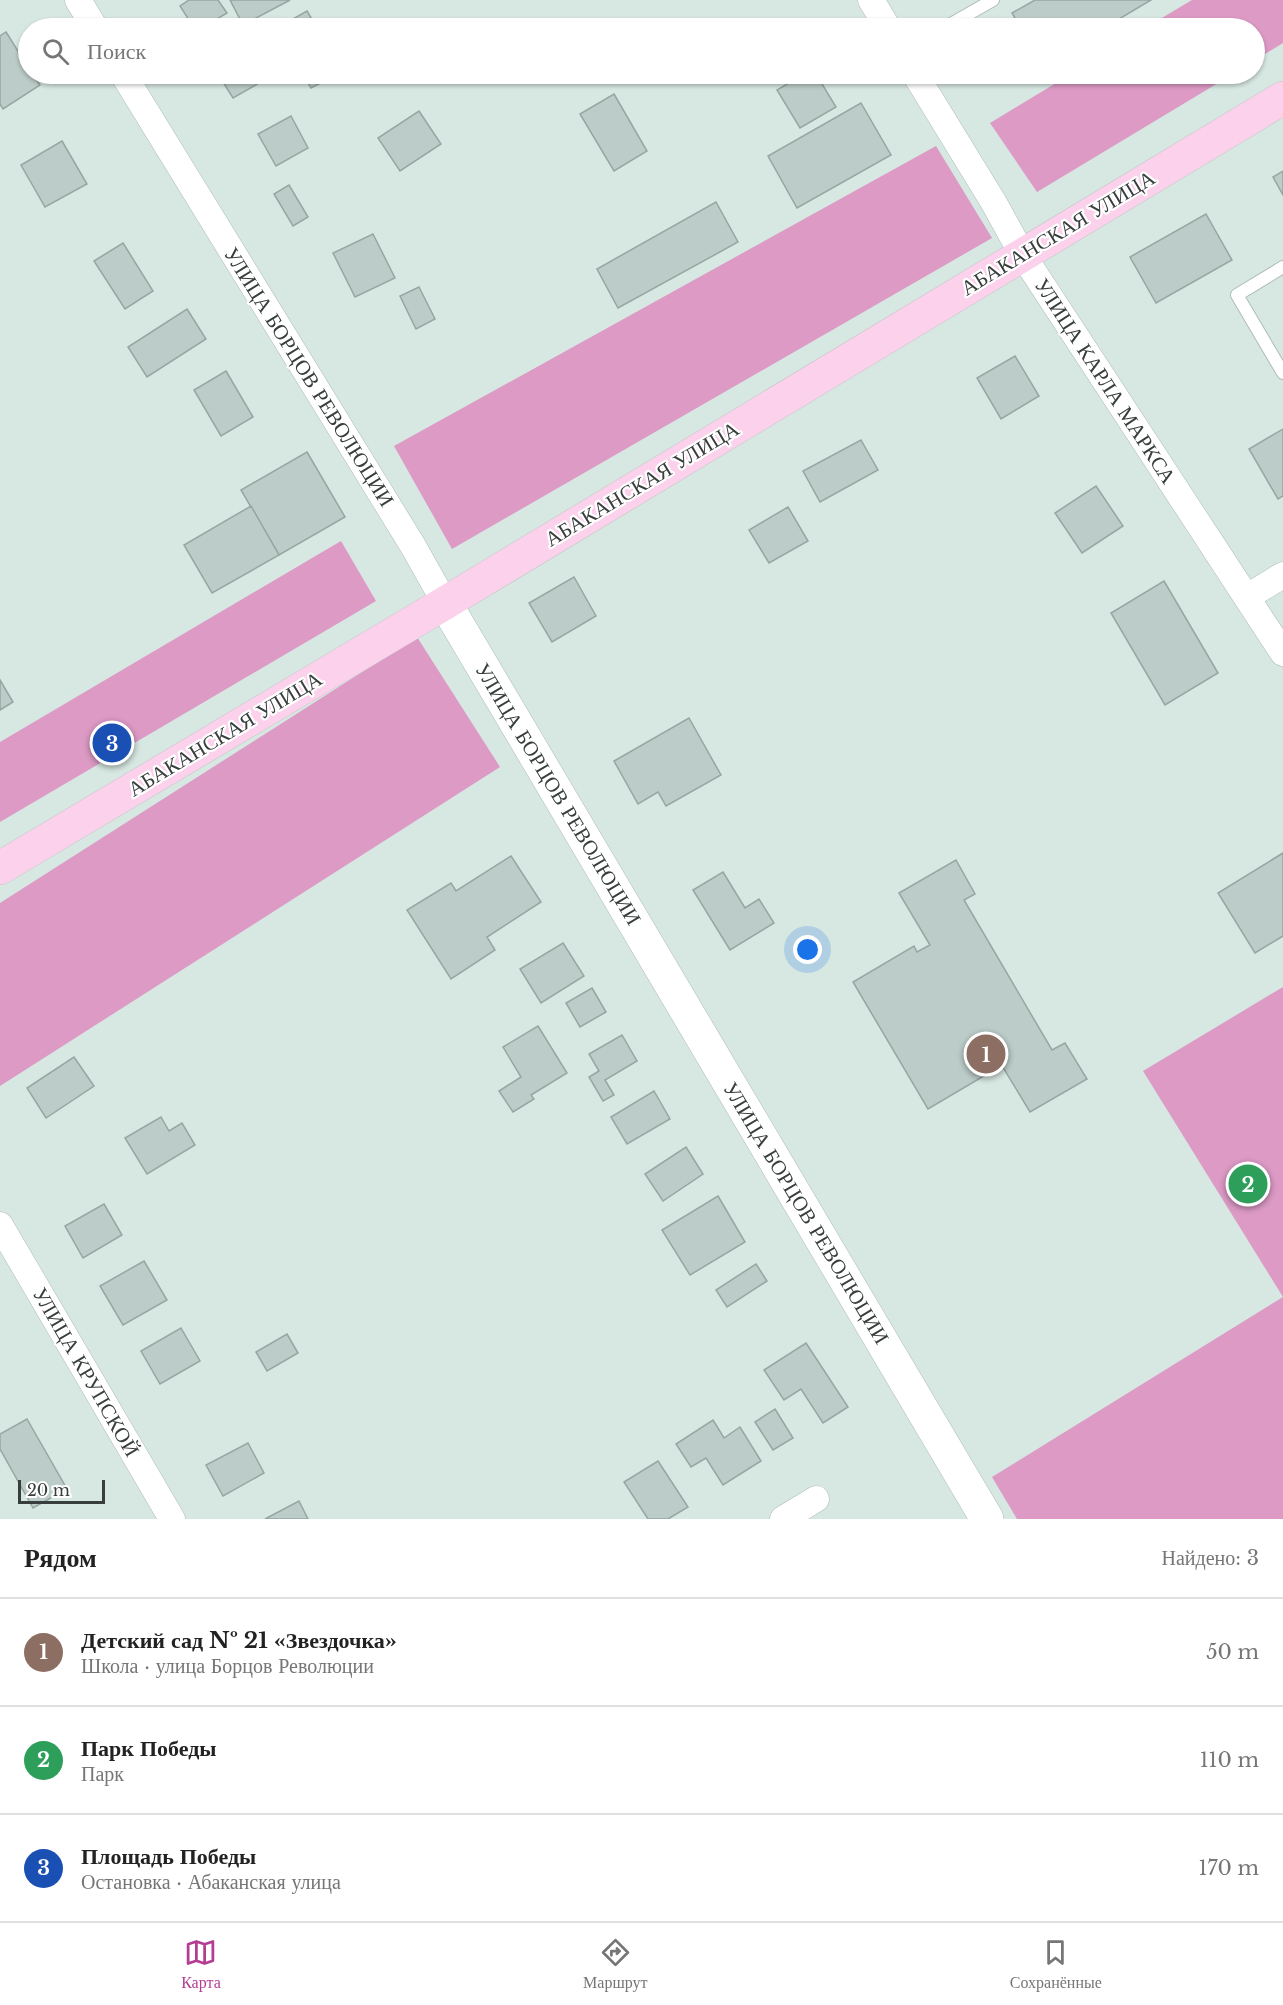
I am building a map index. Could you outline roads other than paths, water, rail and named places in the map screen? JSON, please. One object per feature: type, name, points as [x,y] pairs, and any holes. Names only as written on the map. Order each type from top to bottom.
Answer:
[{"type":"main road","name":"АБАКАНСКАЯ УЛИЦА","points":[[0,868],[1283,98]]},
{"type":"street","points":[[78,0],[89,18]]},
{"type":"street","points":[[872,0],[882,18]]},
{"type":"street","name":"УЛИЦА БОРЦОВ РЕВОЛЮЦИИ","points":[[129,84],[413,546],[987,1519]]},
{"type":"street","name":"УЛИЦА КАРЛА МАРКСА","points":[[921,84],[994,203],[1022,254],[1283,653]]},
{"type":"street","points":[[1247,597],[1283,575]]},
{"type":"street","name":"УЛИЦА КРУПСКОЙ","points":[[0,1225],[172,1519]]},
{"type":"street","points":[[783,1519],[816,1499]]},
{"type":"lane","points":[[962,18],[993,0]]},
{"type":"lane","points":[[1283,267],[1237,295],[1283,373]]},
{"type":"place","name":"Площадь Победы","points":[[112,743]]},
{"type":"place","name":"Детский сад № 21 «Звездочка»","points":[[986,1054]]},
{"type":"place","name":"Парк Победы","points":[[1248,1184]]}]
